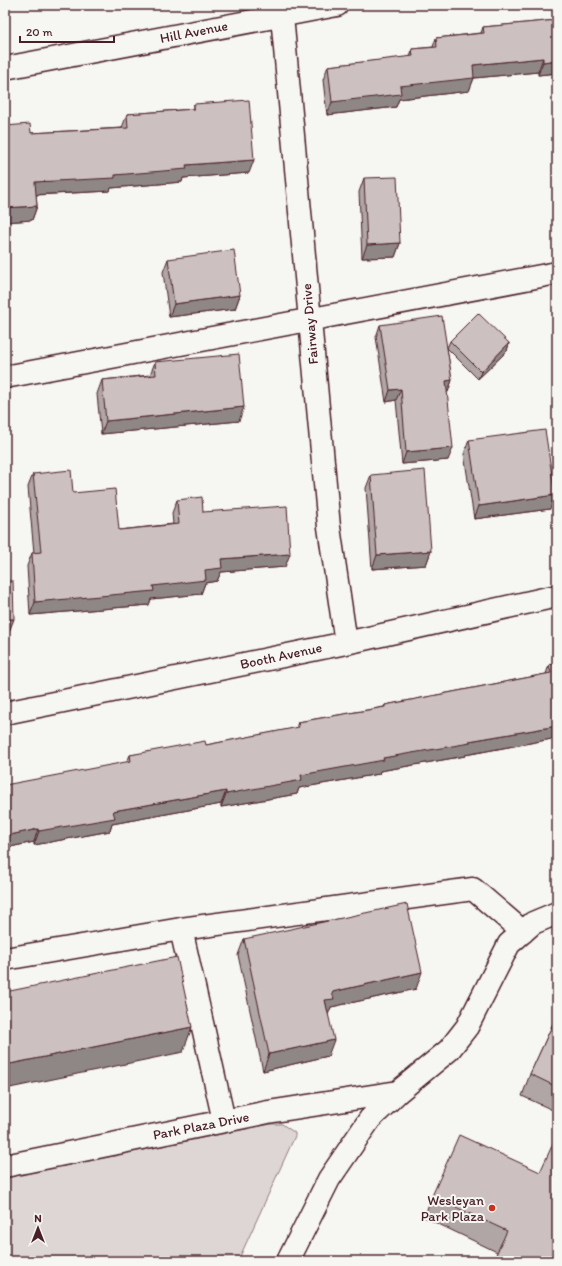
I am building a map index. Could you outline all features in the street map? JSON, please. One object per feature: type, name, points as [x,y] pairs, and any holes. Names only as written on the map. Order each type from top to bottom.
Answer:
[{"type":"street","name":"Hill Avenue","points":[[5,68],[281,10],[337,5]]},
{"type":"street","name":"Fairway Drive","points":[[281,10],[329,527],[346,643]]},
{"type":"street","points":[[5,377],[557,273]]},
{"type":"street","name":"Booth Avenue","points":[[5,713],[346,643],[557,596]]},
{"type":"street","points":[[5,959],[181,930],[473,889],[523,932]]},
{"type":"street","points":[[288,1261],[329,1179],[370,1119],[398,1092],[449,1050],[467,1027],[509,944],[533,923],[557,913]]},
{"type":"street","points":[[181,930],[224,1121]]},
{"type":"street","name":"Park Plaza Drive","points":[[5,1166],[268,1112],[398,1092]]},
{"type":"shaded area","points":[[271,1124],[282,1124],[295,1133],[295,1136],[238,1261],[5,1261],[5,1178]]},
{"type":"building","points":[[557,20],[557,60],[543,62],[543,58],[473,65],[474,78],[400,86],[401,94],[332,102],[328,66],[413,56],[412,49],[437,47],[436,38],[484,33],[483,27]]},
{"type":"building","points":[[249,100],[254,160],[186,165],[187,169],[115,175],[115,178],[35,182],[37,206],[5,208],[5,126],[30,124],[31,133],[128,128],[127,114],[194,109],[194,104]]},
{"type":"building","points":[[397,177],[400,243],[367,245],[364,178]]},
{"type":"building","points":[[234,250],[240,295],[174,304],[168,259]]},
{"type":"building","points":[[478,313],[509,343],[481,372],[450,341]]},
{"type":"building","points":[[442,316],[452,380],[446,381],[453,448],[406,452],[401,389],[390,390],[380,325]]},
{"type":"building","points":[[239,354],[244,407],[106,421],[102,380],[156,375],[155,362]]},
{"type":"building","points":[[545,430],[555,495],[479,506],[469,440]]},
{"type":"building","points":[[71,470],[73,493],[115,489],[119,530],[179,524],[177,500],[202,497],[203,512],[287,506],[290,554],[221,559],[222,568],[205,570],[206,580],[153,586],[154,591],[35,602],[32,553],[41,552],[33,474]]},
{"type":"building","points":[[425,470],[431,551],[377,555],[371,475]]},
{"type":"building","points":[[5,581],[13,581],[14,619],[5,619]]},
{"type":"building","points":[[557,663],[557,726],[469,741],[470,743],[383,758],[384,760],[301,775],[302,780],[226,794],[226,791],[113,811],[115,818],[39,831],[38,829],[5,836],[5,785],[131,761],[130,755],[205,741],[206,745],[299,727],[298,722],[385,707],[385,705],[551,673],[549,665]]},
{"type":"building","points":[[407,904],[422,972],[332,992],[334,999],[325,1000],[334,1040],[269,1054],[244,939]]},
{"type":"building","points":[[177,957],[192,1027],[5,1065],[5,992]]},
{"type":"building","points":[[557,1015],[557,1087],[530,1074]]},
{"type":"building","name":"Wesleyan Park Plaza","points":[[459,1135],[540,1172],[557,1135],[557,1261],[493,1261],[507,1231],[432,1196]]},
{"type":"place","name":"Wesleyan Park Plaza","points":[[492,1208]]}]
